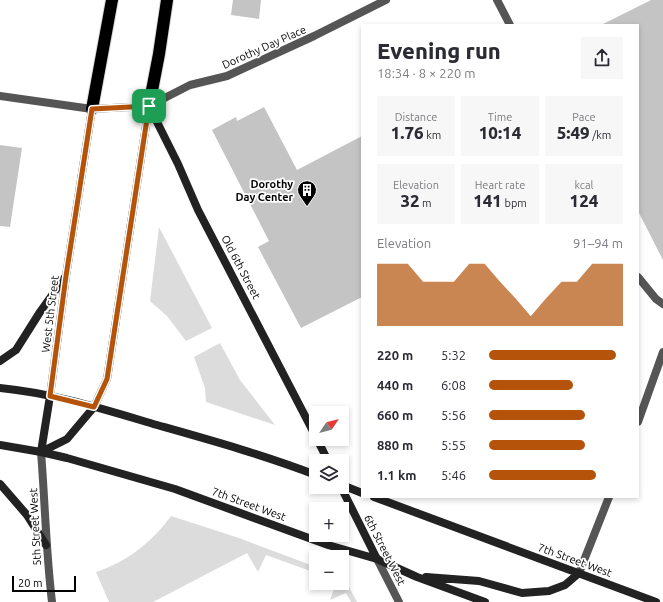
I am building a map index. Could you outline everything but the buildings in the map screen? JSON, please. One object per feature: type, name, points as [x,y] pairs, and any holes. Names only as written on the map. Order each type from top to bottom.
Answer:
[{"type":"highway","points":[[92,109],[112,0]]},
{"type":"highway","points":[[149,106],[167,0]]},
{"type":"main road","points":[[41,452],[67,439],[94,407],[107,379],[149,106]]},
{"type":"main road","name":"Old 6th Street","points":[[149,106],[178,164],[198,210],[309,424]]},
{"type":"main road","name":"West 5th Street","points":[[41,452],[92,109]]},
{"type":"main road","points":[[0,360],[16,350],[40,312],[66,276]]},
{"type":"main road","points":[[0,388],[50,396],[94,407],[222,444],[309,472]]},
{"type":"main road","name":"7th Street West","points":[[0,445],[67,458],[175,489],[328,545],[377,558],[417,577],[485,602]]},
{"type":"main road","points":[[0,484],[27,515],[46,545]]},
{"type":"main road","points":[[349,488],[361,492]]},
{"type":"main road","name":"6th Street West","points":[[346,494],[377,558]]},
{"type":"main road","name":"7th Street West","points":[[377,498],[656,602]]},
{"type":"main road","points":[[417,577],[479,581],[522,592],[549,592],[565,585],[579,573]]},
{"type":"street","name":"Dorothy Day Place","points":[[149,106],[190,85],[227,76],[314,36],[386,0]]},
{"type":"street","points":[[497,0],[509,24]]},
{"type":"street","points":[[0,96],[92,109],[149,106]]},
{"type":"street","points":[[639,278],[656,299],[663,304]]},
{"type":"street","points":[[639,419],[663,352]]},
{"type":"street","name":"5th Street West","points":[[41,452],[44,485],[46,545],[52,602]]},
{"type":"street","points":[[579,573],[608,498]]},
{"type":"street","name":"6th Street West","points":[[377,558],[399,602]]},
{"type":"shaded area","points":[[159,227],[212,328],[186,341],[167,316],[150,301]]},
{"type":"shaded area","points":[[220,343],[240,380],[275,425],[206,402],[205,388],[194,357]]},
{"type":"shaded area","points":[[171,516],[239,538],[309,564],[309,570],[266,555],[258,572],[247,553],[153,602],[109,602],[96,572],[128,557],[147,543]]},
{"type":"shaded area","points":[[349,587],[357,602],[351,602],[346,593],[330,600],[334,590],[349,590]]},
{"type":"place","name":"Dorothy Day Center","points":[[307,207]]},
{"type":"route","points":[[149,106],[107,379],[94,407],[50,396],[66,276],[92,109],[149,106]]}]
